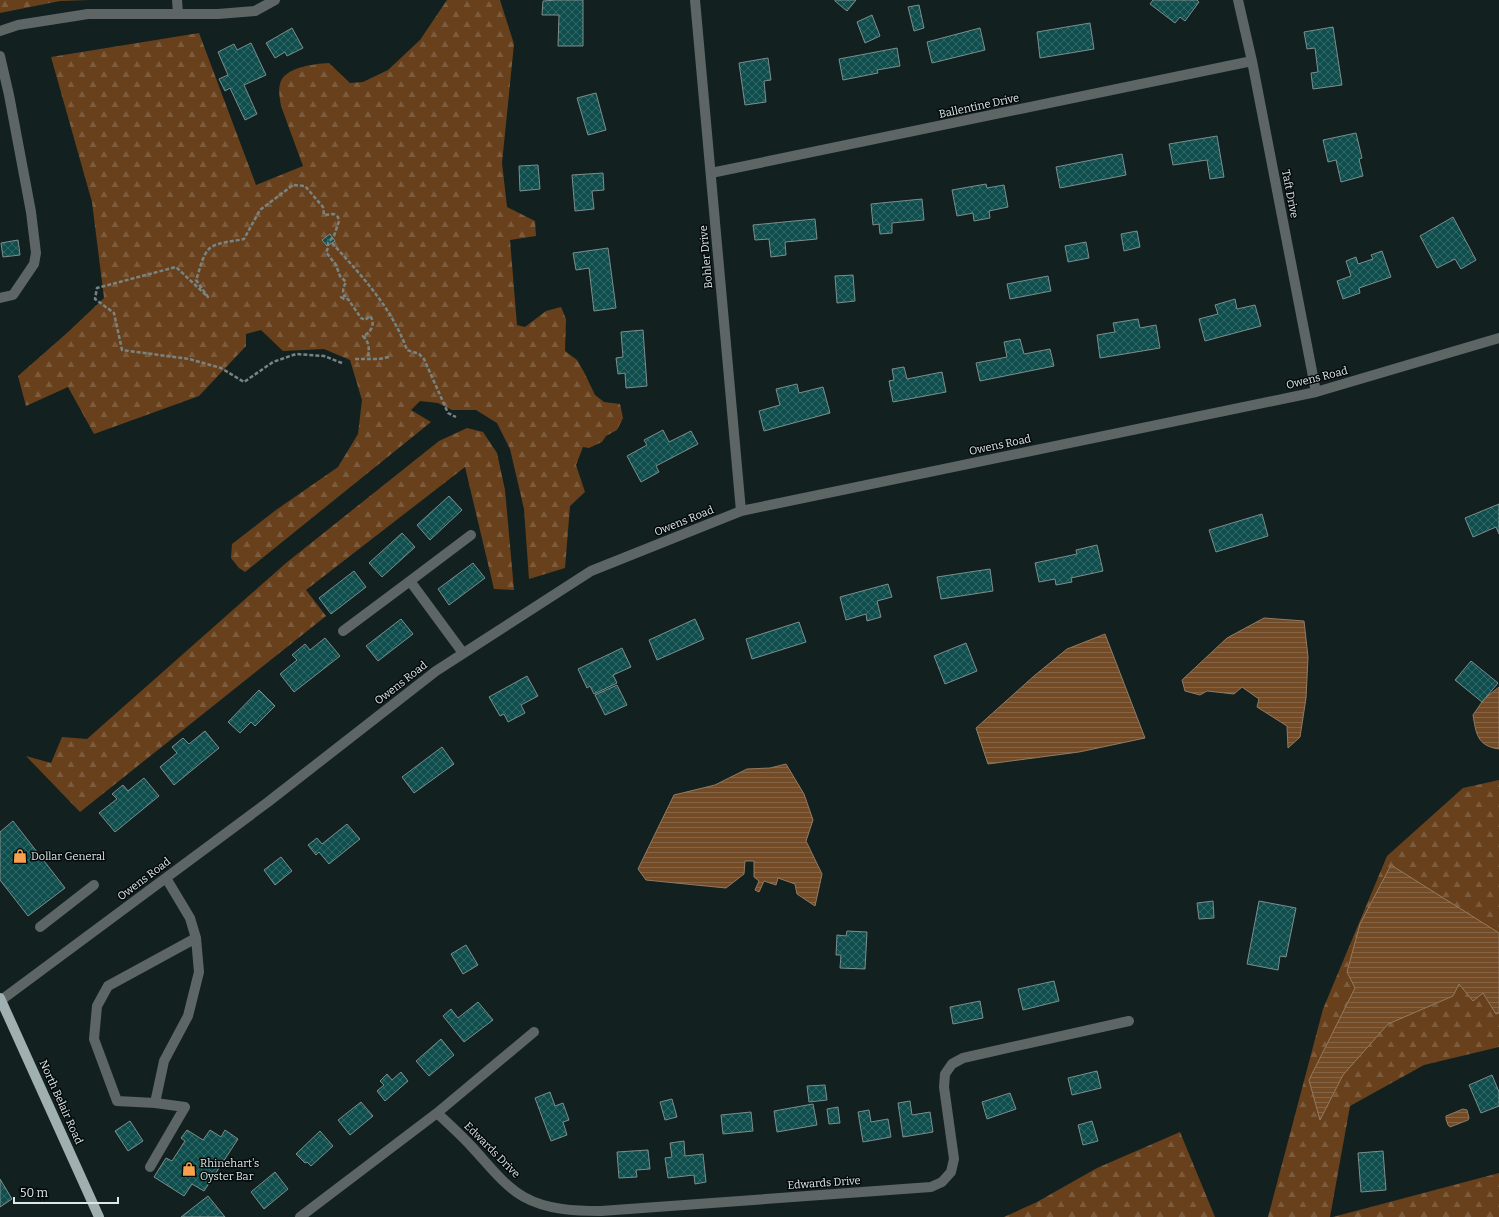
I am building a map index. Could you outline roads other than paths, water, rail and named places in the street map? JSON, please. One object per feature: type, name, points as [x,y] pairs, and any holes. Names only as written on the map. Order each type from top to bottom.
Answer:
[{"type":"main road","name":"North Belair Road","points":[[0,1000],[99,1217]]},
{"type":"street","points":[[177,0],[178,14]]},
{"type":"street","points":[[0,31],[18,25],[88,14],[218,14],[255,11],[274,0]]},
{"type":"street","name":"Bohler Drive","points":[[695,0],[741,511]]},
{"type":"street","name":"Taft Drive","points":[[1238,0],[1252,62],[1316,392]]},
{"type":"street","points":[[0,56],[4,96],[31,212],[36,252],[34,264],[13,295],[0,298]]},
{"type":"street","name":"Ballentine Drive","points":[[711,173],[1252,62]]},
{"type":"street","name":"Owens Road","points":[[0,1000],[268,802],[436,671],[591,571],[741,511],[1316,392],[1499,338]]},
{"type":"street","points":[[343,631],[470,535]]},
{"type":"street","points":[[410,581],[463,653]]},
{"type":"street","points":[[155,1103],[164,1061],[188,1016],[199,972],[196,938],[190,918],[166,878]]},
{"type":"street","points":[[40,927],[94,885]]},
{"type":"street","points":[[150,1167],[185,1107],[155,1103],[117,1101],[94,1039],[97,1006],[108,986],[196,938]]},
{"type":"street","name":"Edwards Drive","points":[[437,1113],[465,1140],[506,1184],[525,1197],[546,1206],[575,1211],[609,1211],[931,1187],[942,1182],[951,1172],[954,1159],[944,1087],[945,1074],[952,1064],[963,1058],[1129,1021]]},
{"type":"street","points":[[300,1217],[437,1113],[534,1032]]},
{"type":"place","name":"Dollar General","points":[[20,856]]},
{"type":"place","name":"Rhinehart's Oyster Bar","points":[[189,1169]]}]
